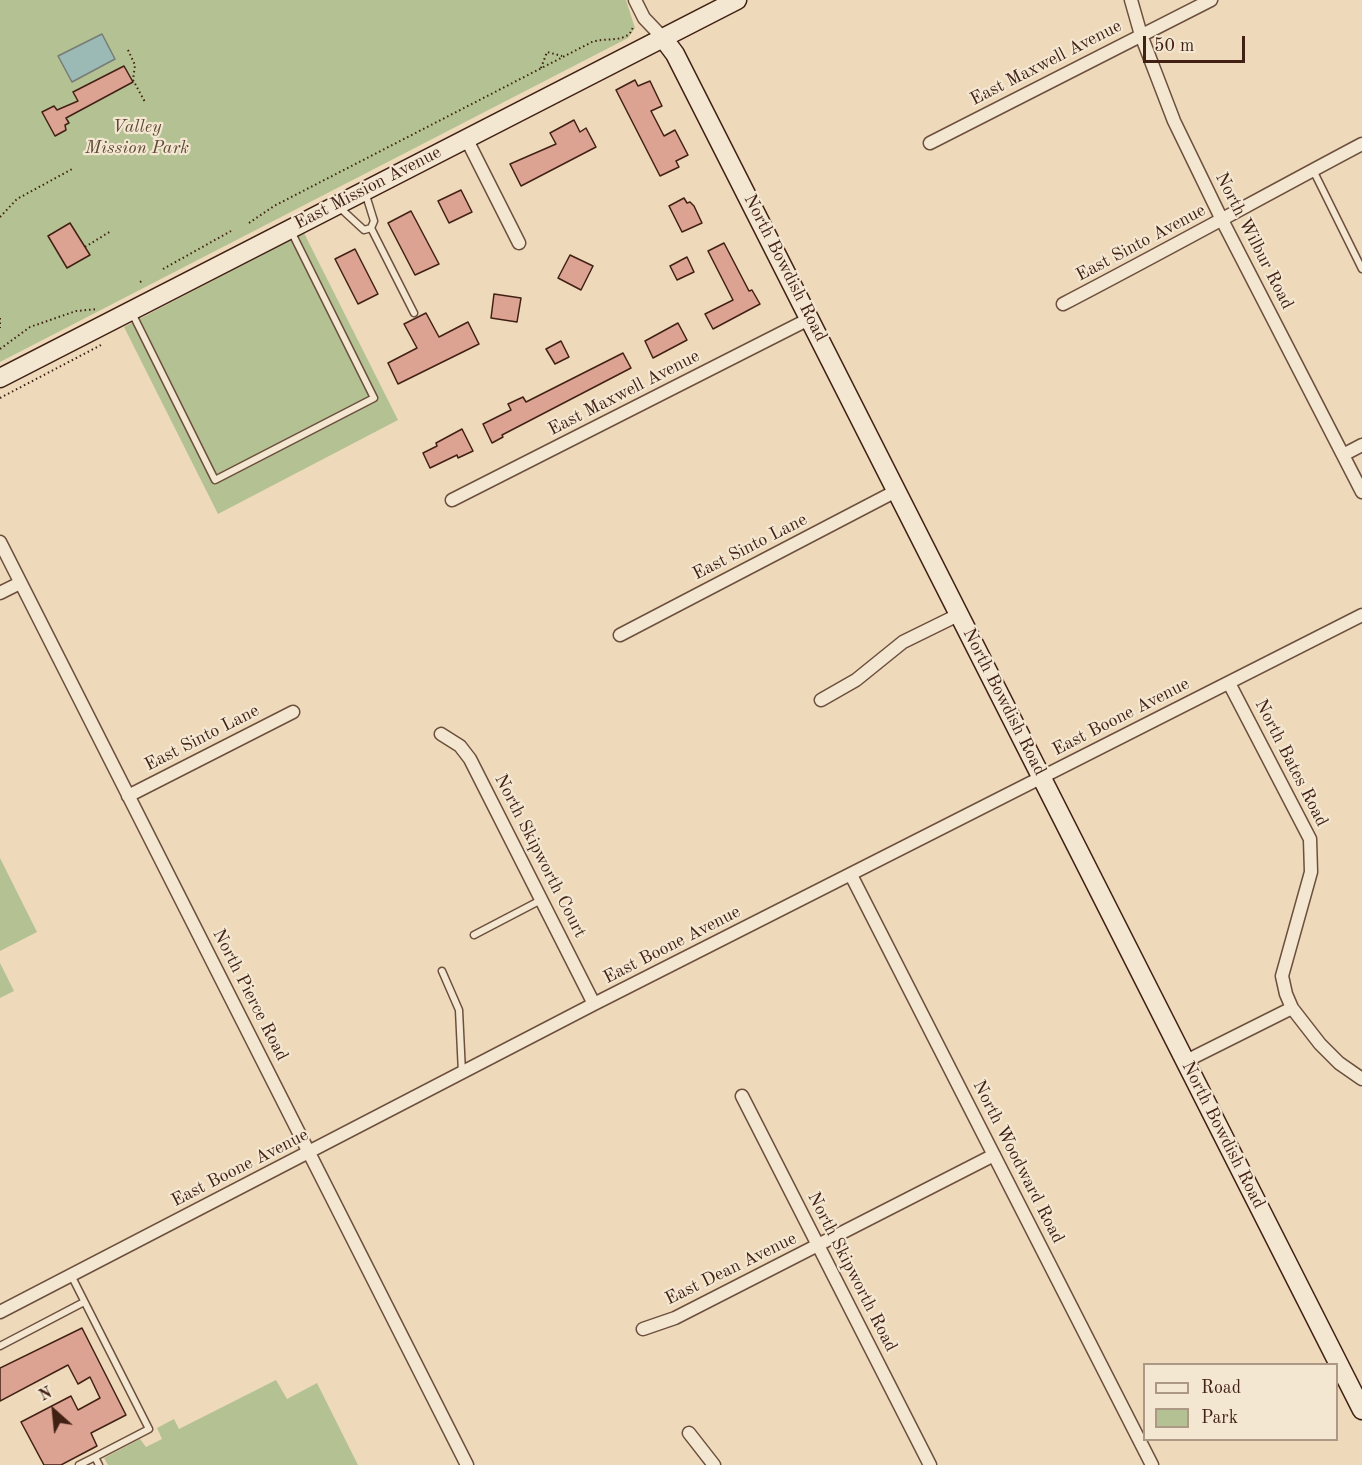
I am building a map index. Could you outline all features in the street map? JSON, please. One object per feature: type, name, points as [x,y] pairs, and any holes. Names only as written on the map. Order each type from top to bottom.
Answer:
[{"type":"street","name":"North Bowdish Road","points":[[635,0],[644,18],[675,54],[811,318],[1362,1410]]},
{"type":"street","name":"East Mission Avenue","points":[[0,378],[737,0]]},
{"type":"street","name":"North Wilbur Road","points":[[1131,0],[1141,35],[1174,121],[1222,220],[1362,492]]},
{"type":"street","name":"East Maxwell Avenue","points":[[930,142],[1211,0]]},
{"type":"street","points":[[466,138],[519,243]]},
{"type":"street","name":"East Sinto Avenue","points":[[1063,304],[1362,144]]},
{"type":"street","name":"East Maxwell Avenue","points":[[452,500],[811,318]]},
{"type":"street","points":[[1343,455],[1362,446]]},
{"type":"street","name":"East Sinto Lane","points":[[620,635],[898,490]]},
{"type":"street","name":"North Pierce Road","points":[[0,542],[467,1465]]},
{"type":"street","points":[[0,593],[20,583]]},
{"type":"street","points":[[821,700],[856,681],[903,642],[960,614]]},
{"type":"street","name":"East Boone Avenue","points":[[0,1312],[594,1004],[1362,615]]},
{"type":"street","name":"North Bates Road","points":[[1229,683],[1310,839],[1311,872],[1282,976],[1292,1008],[1333,1057],[1362,1079]]},
{"type":"street","name":"East Sinto Lane","points":[[128,796],[292,712]]},
{"type":"street","name":"North Skipworth Court","points":[[441,734],[460,746],[470,759],[594,1004]]},
{"type":"street","name":"North Woodward Road","points":[[851,875],[1152,1465]]},
{"type":"street","points":[[1186,1061],[1292,1008]]},
{"type":"street","name":"North Skipworth Road","points":[[742,1095],[930,1465]]},
{"type":"street","name":"East Dean Avenue","points":[[643,1329],[675,1318],[994,1155]]},
{"type":"street","points":[[689,1433],[714,1465]]},
{"type":"lane","points":[[1312,170],[1362,269]]},
{"type":"lane","points":[[365,190],[374,221],[371,228]]},
{"type":"lane","points":[[337,204],[364,230],[371,228]]},
{"type":"lane","points":[[130,310],[215,480],[374,398],[289,228]]},
{"type":"lane","points":[[371,228],[414,313]]},
{"type":"lane","points":[[474,935],[542,900]]},
{"type":"lane","points":[[442,971],[459,1010],[462,1073]]},
{"type":"lane","points":[[71,1275],[149,1429],[79,1465]]},
{"type":"lane","points":[[0,1346],[84,1302]]},
{"type":"lane","points":[[95,1457],[99,1465]]},
{"type":"path","points":[[249,223],[274,206],[563,57],[598,40],[626,37],[632,31],[633,23],[644,18]]},
{"type":"path","points":[[128,50],[135,65],[133,80],[145,102]]},
{"type":"path","points":[[541,68],[547,52],[563,57]]},
{"type":"path","points":[[0,217],[17,200],[74,168]]},
{"type":"path","points":[[85,247],[111,231]]},
{"type":"path","points":[[163,269],[231,231]]},
{"type":"path","points":[[0,349],[30,327],[76,311],[98,309]]},
{"type":"path","points":[[0,318],[0,328]]},
{"type":"green space","name":"Valley Mission Park","points":[[0,0],[626,0],[635,28],[628,38],[0,362]]},
{"type":"green space","points":[[304,233],[398,420],[218,514],[124,327]]},
{"type":"green space","points":[[0,858],[37,932],[0,951]]},
{"type":"green space","points":[[0,963],[14,991],[0,998]]},
{"type":"green space","points":[[276,1380],[287,1399],[317,1383],[358,1465],[108,1465],[104,1458],[140,1439],[146,1447],[162,1439],[157,1428],[174,1419],[179,1429]]},
{"type":"water","points":[[102,34],[115,59],[72,82],[58,56]]},
{"type":"building","points":[[124,66],[133,82],[66,118],[69,123],[65,125],[66,130],[55,136],[42,112],[54,106],[57,110],[78,101],[73,92]]},
{"type":"building","points":[[635,80],[638,86],[650,81],[662,106],[651,111],[664,136],[675,130],[688,155],[676,161],[679,167],[660,176],[616,90]]},
{"type":"building","points":[[574,120],[580,132],[586,128],[596,147],[521,186],[510,164],[556,144],[550,133]]},
{"type":"building","points":[[461,190],[472,212],[449,223],[438,201]]},
{"type":"building","points":[[684,198],[687,203],[690,202],[694,206],[702,223],[682,232],[669,206]]},
{"type":"building","points":[[411,211],[439,264],[415,275],[388,223]]},
{"type":"building","points":[[70,223],[90,255],[67,268],[48,236]]},
{"type":"building","points":[[724,243],[749,291],[752,290],[760,304],[713,329],[705,314],[733,300],[708,251]]},
{"type":"building","points":[[355,249],[378,294],[358,304],[335,259]]},
{"type":"building","points":[[570,255],[593,266],[581,290],[558,278]]},
{"type":"building","points":[[687,257],[694,272],[677,280],[670,266]]},
{"type":"building","points":[[494,294],[521,298],[517,322],[491,318]]},
{"type":"building","points":[[426,313],[439,337],[468,322],[479,344],[398,384],[388,363],[417,348],[404,324]]},
{"type":"building","points":[[678,323],[687,340],[653,358],[645,341]]},
{"type":"building","points":[[561,341],[569,357],[555,364],[546,349]]},
{"type":"building","points":[[623,353],[631,368],[502,435],[503,437],[492,443],[483,424],[511,410],[508,404],[523,397],[526,402]]},
{"type":"building","points":[[462,429],[473,451],[458,458],[457,455],[430,468],[423,453]]},
{"type":"building","points":[[82,1328],[126,1415],[91,1433],[97,1446],[61,1465],[44,1465],[21,1422],[71,1396],[78,1410],[100,1398],[90,1377],[78,1384],[68,1365],[0,1401],[0,1368]]}]
